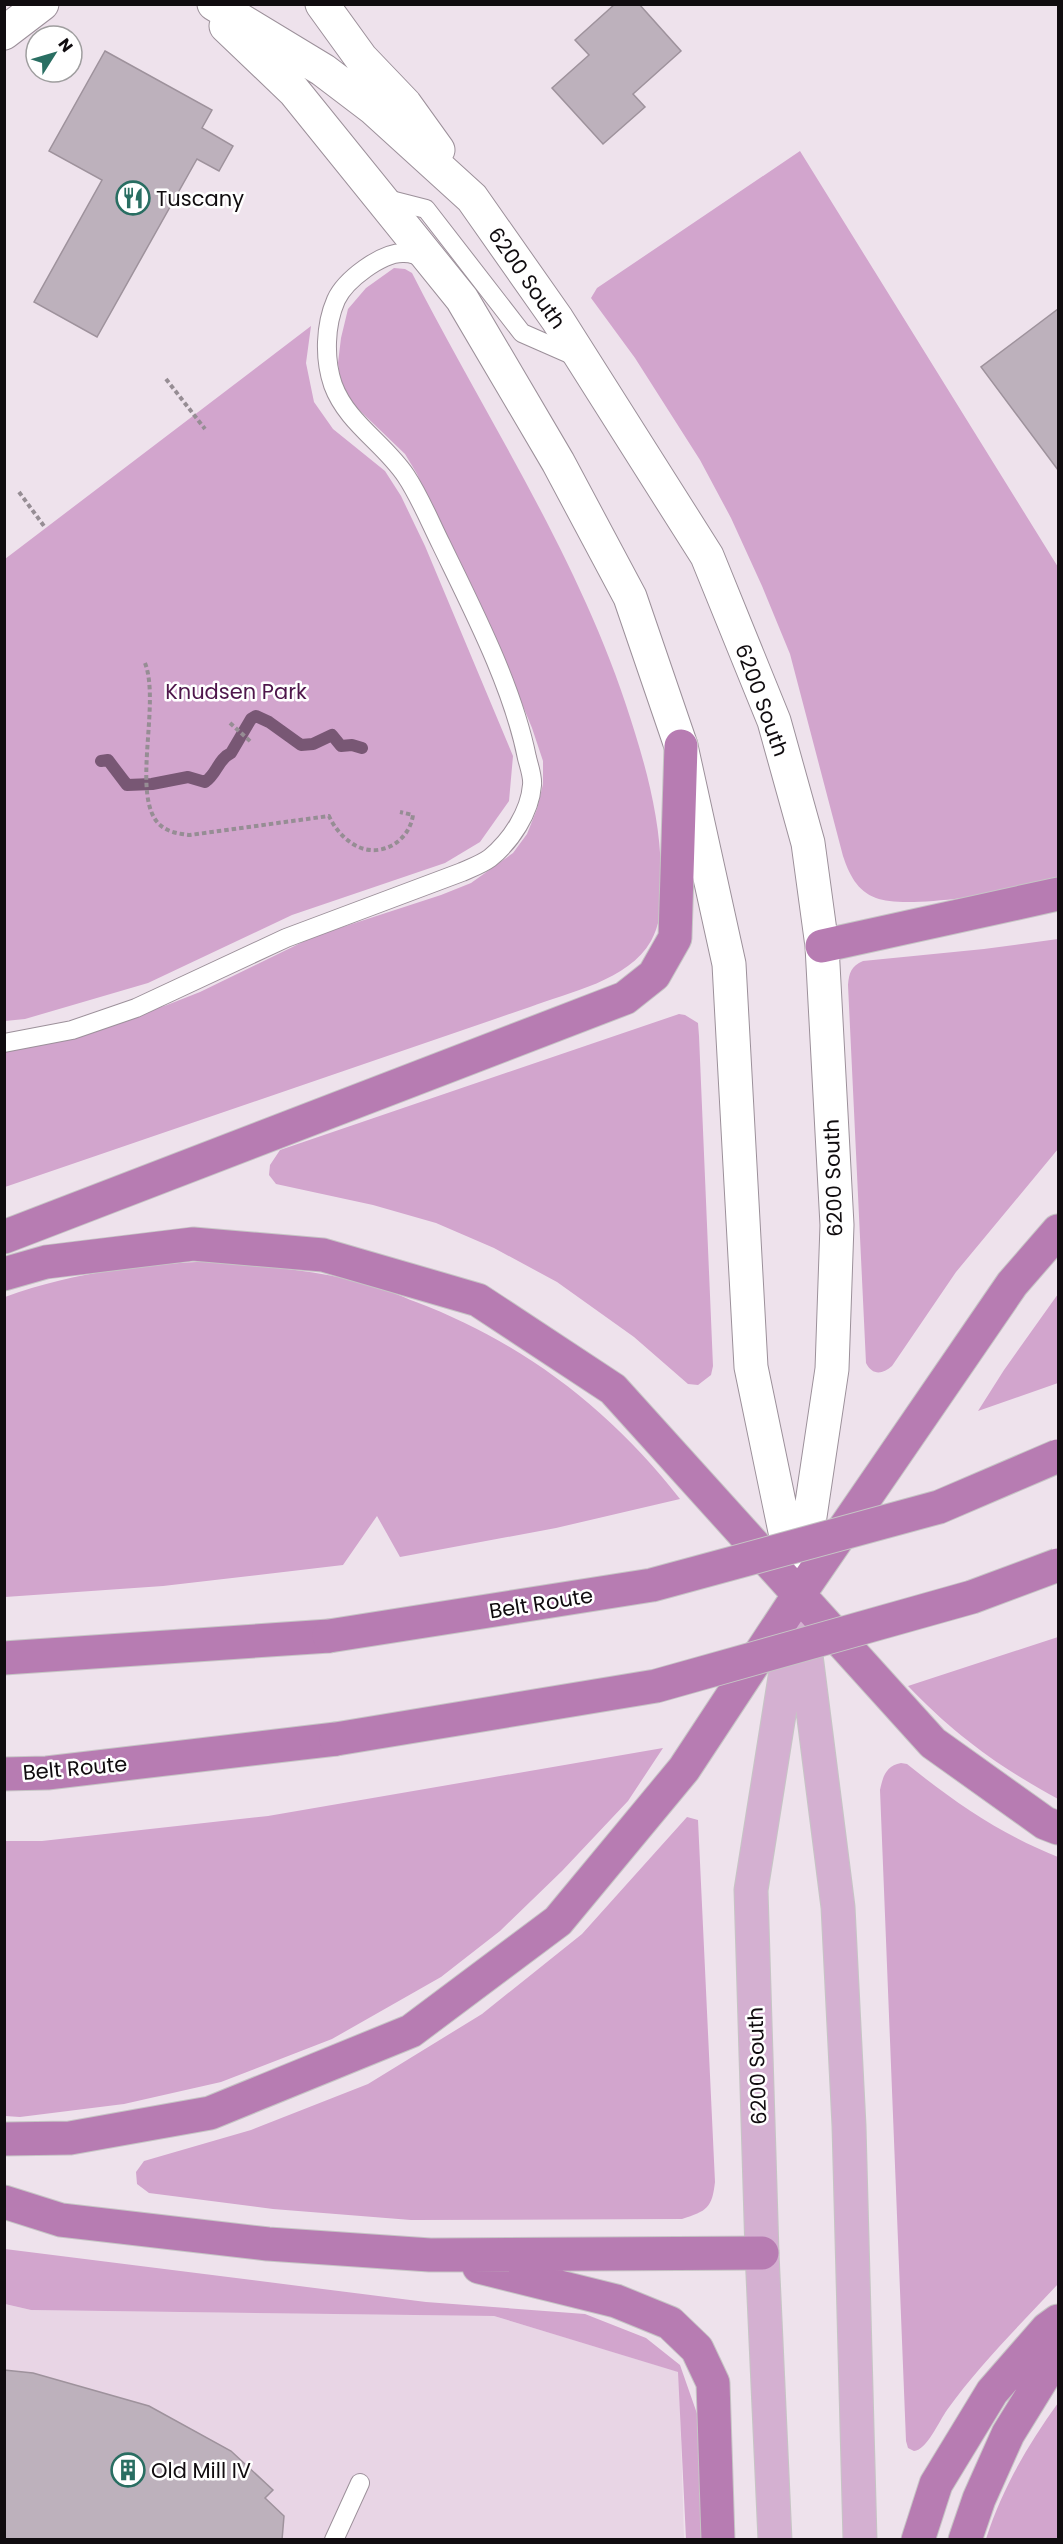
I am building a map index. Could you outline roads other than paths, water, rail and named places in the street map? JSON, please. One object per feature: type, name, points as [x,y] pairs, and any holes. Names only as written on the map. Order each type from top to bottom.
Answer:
[{"type":"highway","points":[[4,1237],[625,998],[654,975],[675,938],[681,746]]},
{"type":"highway","points":[[822,945],[1059,894]]},
{"type":"highway","points":[[4,2139],[70,2138],[210,2113],[411,2031],[558,1921],[684,1769],[798,1596],[1012,1284],[1059,1231]]},
{"type":"highway","points":[[4,1274],[46,1262],[193,1244],[323,1256],[478,1300],[614,1389],[798,1596],[933,1743],[1045,1823],[1059,1828]]},
{"type":"highway","name":"Belt Route","points":[[4,1658],[329,1636],[652,1585],[939,1508],[1059,1456]]},
{"type":"highway","name":"Belt Route","points":[[4,1773],[47,1773],[336,1740],[656,1686],[972,1597],[1059,1565]]},
{"type":"highway","points":[[4,2202],[61,2220],[268,2244],[430,2255],[762,2253]]},
{"type":"highway","points":[[430,2255],[616,2301],[670,2323],[698,2349],[713,2383],[718,2540]]},
{"type":"highway","points":[[918,2540],[936,2484],[992,2392],[1047,2329],[1059,2321]]},
{"type":"highway","points":[[964,2540],[979,2499],[1008,2434],[1059,2353]]},
{"type":"main road","points":[[4,33],[42,4]]},
{"type":"main road","name":"6200 South","points":[[202,4],[294,91],[462,299],[558,462],[630,597],[681,746],[729,964],[752,1367],[798,1596],[838,1907],[849,2126],[860,2540]]},
{"type":"main road","name":"6200 South","points":[[214,4],[331,76],[373,108],[472,198],[583,359],[707,556],[774,721],[808,843],[822,945],[837,1225],[832,1369],[751,1890],[762,2253],[775,2540]]},
{"type":"main road","points":[[322,4],[361,58],[405,104],[472,198]]},
{"type":"lane","points":[[382,198],[426,209],[522,333],[583,359]]},
{"type":"lane","points":[[4,1043],[72,1030],[136,1008],[286,938],[462,872],[489,858],[511,835],[524,814],[533,784],[518,722],[494,661],[468,601],[408,479],[387,451],[347,412],[333,384],[327,353],[329,323],[337,299],[349,283],[363,271],[381,259],[402,252],[416,254],[438,267]]},
{"type":"lane","points":[[334,2540],[360,2483]]},
{"type":"waterway","points":[[101,761],[108,760],[127,785],[152,784],[188,777],[205,782],[223,759],[231,753],[251,719],[256,716],[269,722],[301,745],[313,744],[332,735],[341,746],[352,745],[362,748]]},
{"type":"place","name":"Tuscany","points":[[133,198]]},
{"type":"place","name":"Old Mill IV","points":[[128,2470]]},
{"type":"park label","name":"Knudsen Park","points":[[236,691]]}]
